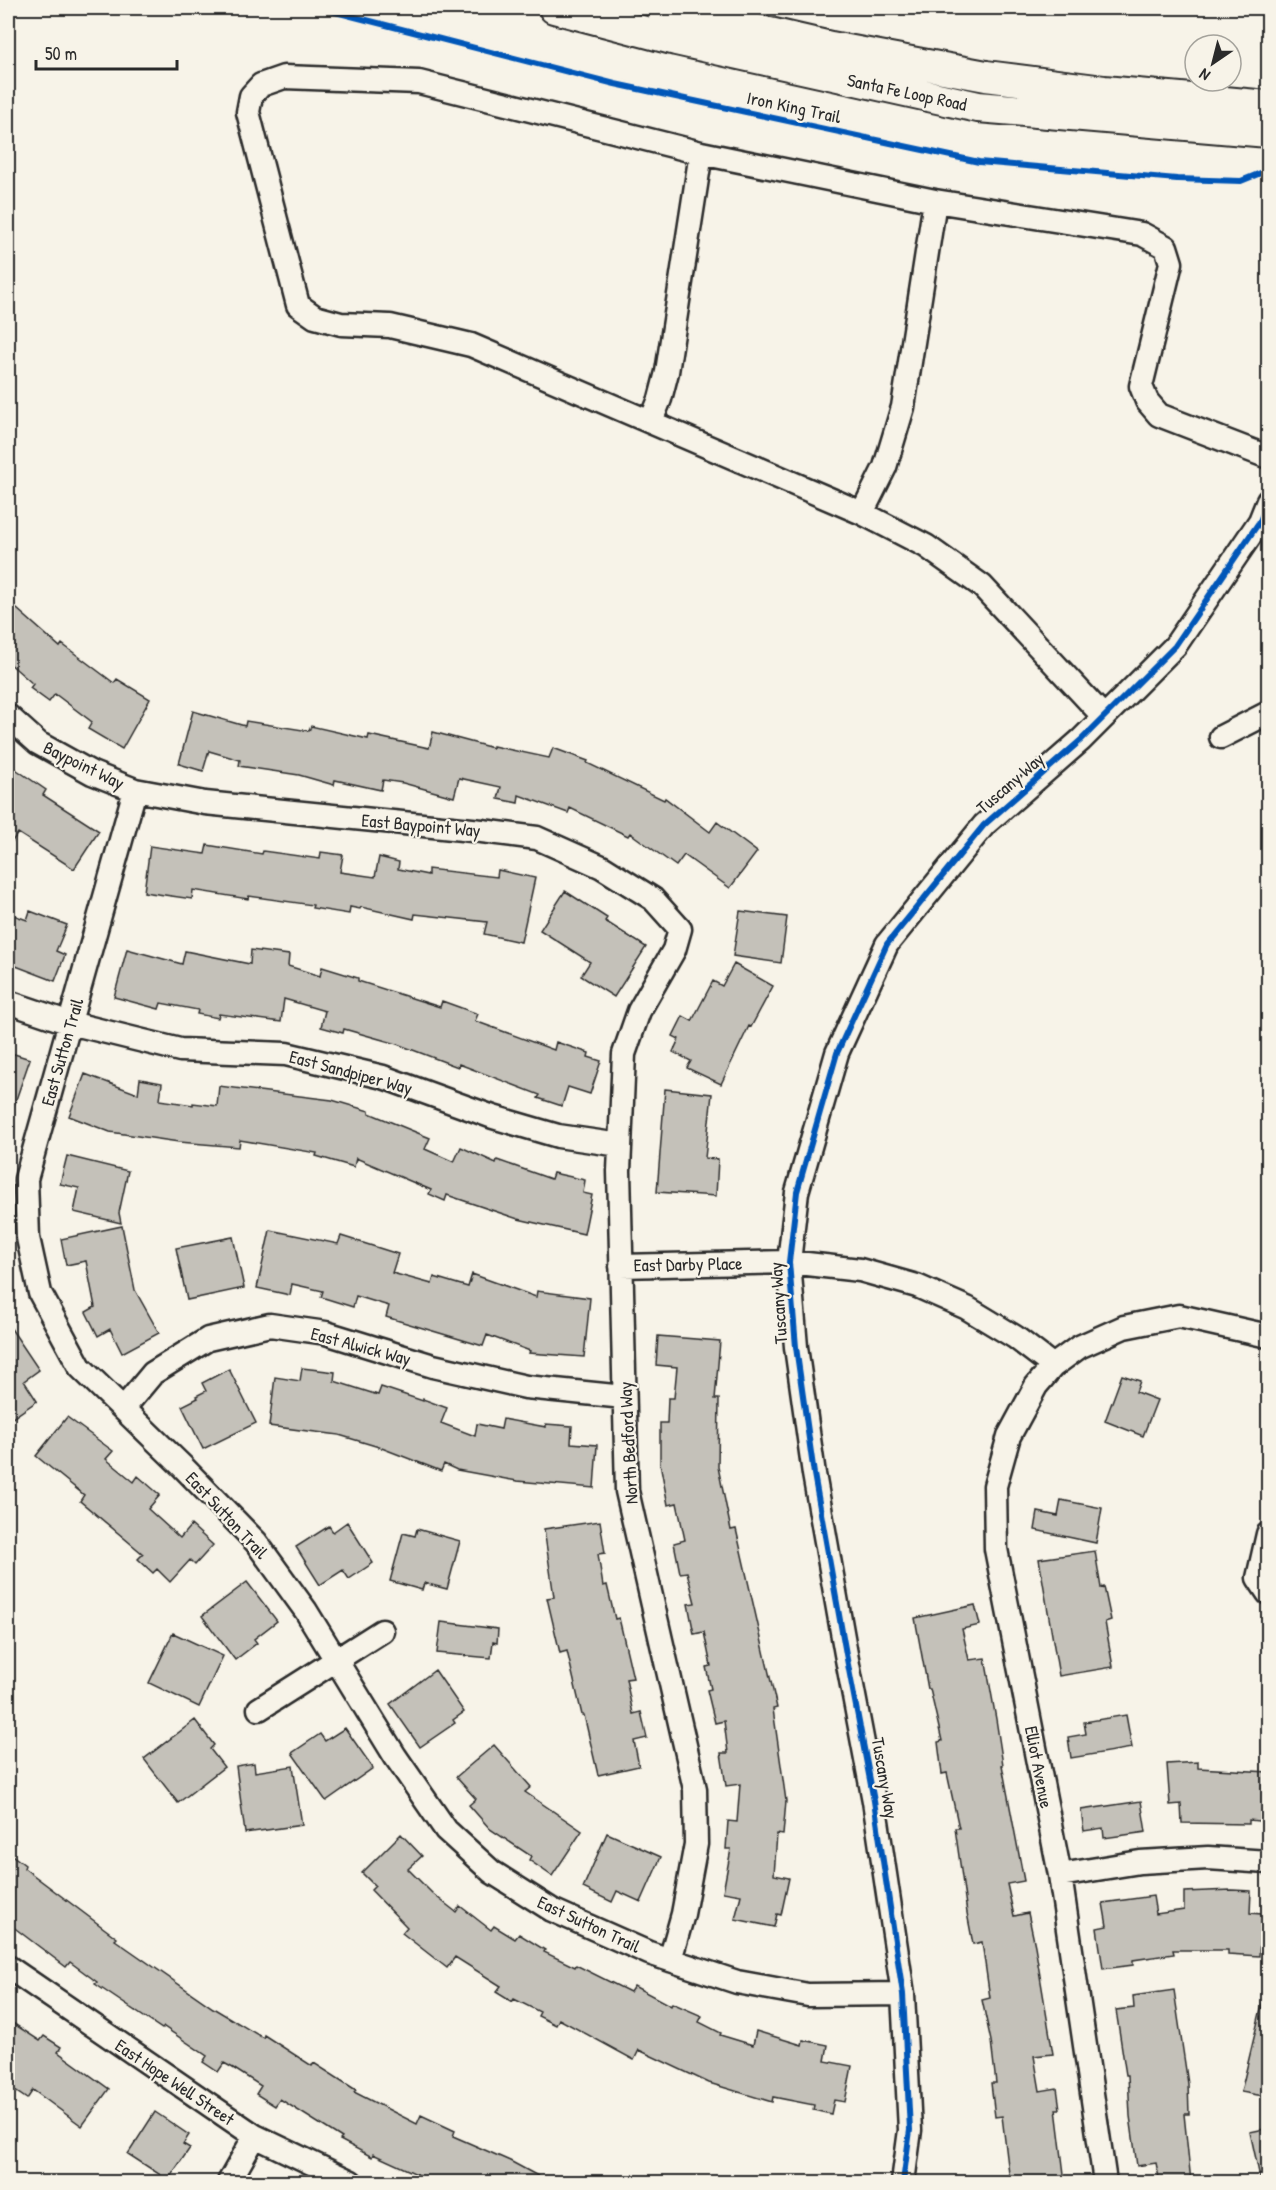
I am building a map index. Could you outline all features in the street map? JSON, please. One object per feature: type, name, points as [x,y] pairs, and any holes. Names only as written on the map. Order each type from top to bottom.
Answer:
[{"type":"main road","name":"Santa Fe Loop Road","points":[[554,8],[676,40],[978,107],[1269,132]]},
{"type":"main road","name":"Santa Fe Loop Road","points":[[661,8],[831,47],[986,75],[1104,91],[1269,106]]},
{"type":"street","points":[[1104,717],[982,586],[926,546],[862,513],[471,345],[390,326],[341,324],[315,317],[298,305],[248,112],[251,96],[261,85],[284,77],[419,82],[701,153],[935,201],[1142,234],[1166,247],[1171,263],[1141,386],[1147,401],[1159,415],[1269,457]]},
{"type":"street","points":[[651,421],[667,372],[701,153]]},
{"type":"street","points":[[862,513],[885,467],[903,407],[935,201]]},
{"type":"street","name":"Tuscany Way","points":[[903,2182],[910,2130],[903,1994],[874,1801],[814,1474],[796,1347],[789,1262],[796,1192],[837,1053],[887,945],[984,825],[1081,741],[1175,646],[1260,521],[1269,501]]},
{"type":"street","points":[[1221,737],[1269,713]]},
{"type":"street","name":"Baypoint Way","points":[[8,716],[38,742],[92,773],[135,790]]},
{"type":"street","name":"East Baypoint Way","points":[[135,790],[205,803],[537,838],[602,867],[653,899],[680,929]]},
{"type":"street","name":"East Sutton Trail","points":[[135,790],[26,1179],[28,1238],[40,1293],[80,1367],[256,1542],[306,1611],[395,1756],[446,1830],[492,1872],[552,1910],[670,1960],[737,1982],[808,1995],[903,1994]]},
{"type":"street","name":"North Bedford Way","points":[[670,1960],[683,1914],[696,1844],[695,1789],[627,1491],[620,1145],[624,1054],[639,1011],[674,950],[680,929]]},
{"type":"street","name":"East Sandpiper Way","points":[[8,1002],[70,1023],[180,1050],[286,1054],[382,1077],[493,1117],[558,1136],[620,1145]]},
{"type":"street","name":"East Darby Place","points":[[621,1266],[789,1262],[860,1270],[917,1286],[967,1308],[1015,1337],[1053,1366]]},
{"type":"street","name":"Elliot Avenue","points":[[1105,2182],[1060,1875],[996,1549],[995,1486],[1009,1436],[1036,1386],[1053,1366],[1079,1347],[1124,1327],[1179,1316],[1269,1336]]},
{"type":"street","name":"East Alwick Way","points":[[123,1409],[153,1373],[208,1339],[270,1325],[326,1333],[433,1366],[526,1387],[624,1397]]},
{"type":"street","points":[[1269,1534],[1258,1578],[1269,1593]]},
{"type":"street","points":[[259,1709],[382,1631]]},
{"type":"street","points":[[1060,1875],[1140,1862],[1208,1858],[1269,1862]]},
{"type":"street","name":"East Hope Well Street","points":[[8,1967],[255,2136],[351,2182]]},
{"type":"street","points":[[229,2182],[255,2136]]},
{"type":"building","points":[[8,601],[60,647],[62,644],[114,683],[117,679],[150,699],[122,749],[88,729],[92,722],[55,694],[49,702],[30,688],[33,684],[8,662]]},
{"type":"building","points":[[193,711],[245,726],[246,721],[309,731],[311,726],[368,739],[369,735],[429,748],[433,732],[493,748],[493,746],[549,758],[553,748],[588,761],[587,763],[664,800],[665,798],[710,832],[717,822],[757,852],[730,888],[684,855],[676,866],[630,833],[628,836],[570,808],[568,813],[519,795],[518,803],[498,799],[501,787],[459,778],[454,797],[383,780],[381,790],[335,780],[334,785],[299,775],[239,766],[240,760],[209,751],[203,771],[179,764]]},
{"type":"building","points":[[14,768],[46,790],[43,795],[99,831],[74,869],[18,833],[8,847],[8,777]]},
{"type":"building","points":[[207,845],[262,854],[263,851],[320,859],[321,852],[343,855],[340,872],[375,877],[379,857],[399,862],[398,869],[428,875],[428,869],[497,877],[498,870],[535,878],[521,942],[484,934],[487,922],[415,914],[414,919],[361,907],[360,909],[350,907],[349,914],[312,908],[313,905],[249,896],[248,899],[193,890],[192,899],[144,892],[150,846],[205,854]]},
{"type":"building","points":[[565,891],[607,918],[605,921],[646,947],[614,997],[581,976],[590,962],[540,930]]},
{"type":"building","points":[[30,911],[67,925],[56,951],[65,955],[55,981],[8,963],[8,913],[27,920]]},
{"type":"building","points":[[740,911],[787,917],[781,963],[733,956]]},
{"type":"building","points":[[127,949],[182,964],[185,951],[250,964],[251,950],[289,955],[288,966],[320,976],[322,967],[440,1007],[442,1001],[478,1014],[475,1021],[554,1050],[556,1042],[589,1053],[588,1057],[601,1061],[590,1094],[568,1087],[562,1106],[538,1098],[540,1095],[459,1064],[458,1067],[397,1044],[344,1029],[343,1033],[321,1027],[325,1011],[284,999],[281,1022],[219,1014],[218,1018],[197,1014],[198,1010],[161,1003],[159,1009],[114,997]]},
{"type":"building","points":[[734,964],[773,986],[751,1027],[749,1026],[721,1084],[687,1068],[691,1061],[673,1052],[679,1039],[673,1036],[683,1016],[692,1021],[713,981],[722,986]]},
{"type":"building","points":[[8,1052],[30,1059],[10,1117],[8,1117]]},
{"type":"building","points":[[85,1074],[138,1094],[140,1079],[162,1083],[160,1100],[193,1105],[193,1103],[217,1106],[219,1086],[332,1100],[369,1111],[369,1113],[430,1138],[425,1149],[454,1162],[461,1147],[496,1163],[497,1160],[551,1179],[553,1173],[585,1180],[583,1193],[592,1195],[584,1234],[518,1219],[447,1195],[445,1201],[429,1194],[431,1190],[356,1158],[354,1167],[316,1156],[317,1153],[240,1140],[239,1147],[179,1142],[110,1132],[69,1116]]},
{"type":"building","points":[[665,1089],[712,1094],[705,1158],[718,1159],[716,1196],[657,1192]]},
{"type":"building","points":[[67,1156],[128,1171],[119,1213],[121,1223],[74,1212],[79,1188],[60,1184]]},
{"type":"building","points":[[122,1226],[135,1290],[159,1333],[122,1353],[110,1329],[98,1336],[86,1312],[95,1307],[86,1261],[66,1265],[61,1239]]},
{"type":"building","points":[[270,1230],[338,1244],[341,1236],[398,1254],[392,1273],[432,1284],[434,1277],[468,1287],[472,1274],[536,1297],[537,1291],[590,1298],[584,1357],[529,1353],[530,1351],[487,1335],[483,1346],[386,1317],[389,1306],[356,1296],[353,1307],[321,1297],[323,1291],[292,1284],[290,1295],[257,1288]]},
{"type":"building","points":[[233,1237],[244,1288],[187,1300],[176,1248]]},
{"type":"building","points":[[8,1324],[39,1370],[24,1381],[37,1401],[8,1421]]},
{"type":"building","points":[[658,1336],[720,1341],[715,1399],[719,1399],[718,1467],[731,1530],[736,1529],[777,1708],[773,1709],[786,1801],[783,1835],[777,1834],[774,1875],[789,1878],[781,1915],[777,1914],[774,1927],[735,1919],[741,1895],[723,1892],[731,1849],[726,1849],[728,1821],[737,1822],[740,1784],[726,1786],[721,1753],[728,1753],[724,1721],[715,1723],[707,1690],[711,1689],[706,1667],[711,1666],[704,1632],[694,1634],[688,1604],[695,1603],[687,1572],[680,1573],[674,1543],[685,1540],[677,1503],[668,1505],[660,1463],[660,1423],[667,1423],[668,1398],[674,1398],[677,1367],[656,1365]]},
{"type":"building","points":[[302,1368],[335,1372],[334,1381],[378,1395],[381,1387],[447,1408],[441,1423],[475,1436],[477,1424],[501,1429],[503,1419],[546,1427],[546,1424],[572,1426],[571,1443],[597,1445],[594,1488],[517,1481],[457,1470],[444,1464],[441,1471],[379,1447],[339,1435],[269,1426],[275,1377],[300,1381]]},
{"type":"building","points":[[229,1369],[256,1423],[203,1449],[182,1406],[206,1391],[202,1383]]},
{"type":"building","points":[[1122,1375],[1140,1381],[1136,1392],[1157,1400],[1143,1436],[1105,1421]]},
{"type":"building","points":[[67,1417],[113,1451],[106,1459],[134,1482],[138,1476],[160,1495],[148,1509],[180,1538],[191,1525],[213,1545],[195,1565],[190,1560],[170,1582],[157,1569],[153,1573],[138,1559],[143,1554],[80,1501],[84,1495],[36,1456]]},
{"type":"building","points":[[1061,1500],[1102,1508],[1096,1543],[1035,1530],[1038,1512],[1058,1516]]},
{"type":"building","points":[[600,1521],[605,1553],[598,1554],[603,1586],[607,1585],[615,1619],[619,1618],[633,1678],[626,1679],[633,1714],[641,1712],[647,1738],[634,1741],[639,1766],[598,1775],[567,1651],[560,1653],[547,1598],[554,1597],[544,1529]]},
{"type":"building","points":[[347,1522],[373,1563],[349,1579],[343,1570],[320,1585],[296,1547],[329,1526],[333,1532]]},
{"type":"building","points":[[417,1529],[460,1541],[447,1589],[424,1583],[422,1590],[390,1581],[403,1533],[415,1536]]},
{"type":"building","points":[[1095,1551],[1101,1588],[1104,1587],[1111,1620],[1105,1622],[1113,1667],[1059,1676],[1039,1559]]},
{"type":"building","points":[[247,1582],[277,1621],[254,1639],[257,1643],[235,1660],[202,1616]]},
{"type":"building","points":[[975,1605],[980,1625],[962,1629],[969,1660],[985,1658],[1024,1881],[1007,1884],[1014,1916],[1028,1913],[1035,1946],[1053,2054],[1034,2056],[1040,2091],[1057,2088],[1060,2109],[1056,2109],[1065,2182],[1010,2182],[1002,2116],[995,2117],[991,2083],[996,2083],[991,2041],[982,2000],[990,1998],[982,1942],[973,1944],[955,1828],[959,1828],[947,1773],[942,1774],[938,1742],[942,1741],[930,1689],[928,1689],[915,1618]]},
{"type":"building","points":[[441,1622],[498,1629],[497,1643],[493,1642],[491,1658],[437,1653]]},
{"type":"building","points":[[173,1633],[223,1656],[199,1707],[149,1683]]},
{"type":"building","points":[[435,1670],[464,1712],[453,1720],[455,1723],[420,1747],[390,1704]]},
{"type":"building","points":[[1126,1715],[1132,1748],[1071,1758],[1068,1737],[1086,1734],[1084,1722]]},
{"type":"building","points":[[195,1720],[214,1745],[210,1749],[224,1767],[178,1803],[144,1759]]},
{"type":"building","points":[[345,1728],[373,1768],[326,1801],[292,1753],[320,1734],[325,1741]]},
{"type":"building","points":[[494,1745],[531,1787],[525,1792],[582,1831],[552,1876],[529,1860],[531,1856],[490,1829],[469,1805],[476,1799],[456,1777]]},
{"type":"building","points":[[1198,1762],[1198,1768],[1269,1772],[1269,1822],[1249,1820],[1249,1824],[1182,1823],[1181,1804],[1170,1805],[1167,1764]]},
{"type":"building","points":[[254,1763],[255,1772],[293,1766],[302,1825],[245,1833],[236,1766]]},
{"type":"building","points":[[1141,1801],[1146,1832],[1104,1838],[1103,1828],[1084,1831],[1081,1810]]},
{"type":"building","points":[[607,1833],[661,1857],[641,1902],[617,1891],[612,1902],[583,1888]]},
{"type":"building","points":[[401,1834],[422,1856],[408,1869],[433,1894],[456,1912],[460,1906],[491,1930],[494,1926],[515,1939],[519,1934],[545,1950],[544,1952],[630,1992],[634,1986],[671,2006],[672,2003],[702,2016],[699,2022],[721,2033],[720,2035],[753,2045],[756,2031],[802,2045],[803,2040],[828,2045],[825,2061],[852,2066],[845,2102],[834,2100],[831,2114],[813,2110],[814,2105],[773,2097],[772,2102],[709,2083],[639,2050],[634,2060],[559,2019],[556,2025],[538,2016],[540,2012],[514,1999],[512,2002],[496,1992],[501,1986],[455,1957],[447,1968],[402,1933],[407,1927],[371,1890],[375,1886],[362,1873]]},
{"type":"building","points":[[8,1852],[25,1865],[24,1868],[117,1938],[115,1940],[213,2008],[263,2038],[264,2035],[312,2066],[314,2063],[356,2090],[354,2092],[417,2124],[421,2115],[455,2131],[453,2136],[510,2161],[549,2182],[434,2182],[373,2154],[372,2157],[340,2140],[342,2138],[280,2099],[275,2106],[256,2094],[261,2086],[224,2063],[218,2072],[203,2062],[207,2056],[95,1984],[97,1982],[70,1962],[66,1967],[8,1923]]},
{"type":"building","points":[[1251,1891],[1250,1913],[1262,1914],[1259,1956],[1228,1954],[1228,1950],[1173,1950],[1174,1954],[1133,1960],[1133,1965],[1103,1969],[1097,1928],[1107,1926],[1103,1903],[1153,1896],[1156,1914],[1184,1910],[1184,1892]]},
{"type":"building","points":[[1174,1990],[1188,2084],[1189,2114],[1184,2114],[1191,2182],[1160,2182],[1156,2163],[1137,2166],[1130,2116],[1128,2075],[1126,2075],[1116,2010],[1134,2008],[1133,1996]]},
{"type":"building","points":[[1263,2000],[1269,2001],[1269,2097],[1241,2092]]},
{"type":"building","points":[[8,2020],[40,2041],[44,2036],[61,2047],[58,2052],[109,2089],[82,2126],[33,2090],[27,2099],[8,2086]]},
{"type":"building","points":[[155,2112],[189,2135],[183,2144],[190,2148],[168,2180],[128,2154]]},
{"type":"building","points":[[1269,2128],[1269,2182],[1261,2182],[1250,2132]]},
{"type":"cycle path","name":"Iron King Trail","points":[[320,8],[615,84],[979,162],[1177,179],[1241,181],[1268,170]]},
{"type":"cycle path","points":[[903,2182],[910,2130],[903,1994],[874,1801],[814,1474],[796,1347],[789,1262],[797,1192],[837,1053],[887,944],[984,825],[1081,740],[1175,646],[1260,521],[1268,501]]}]
